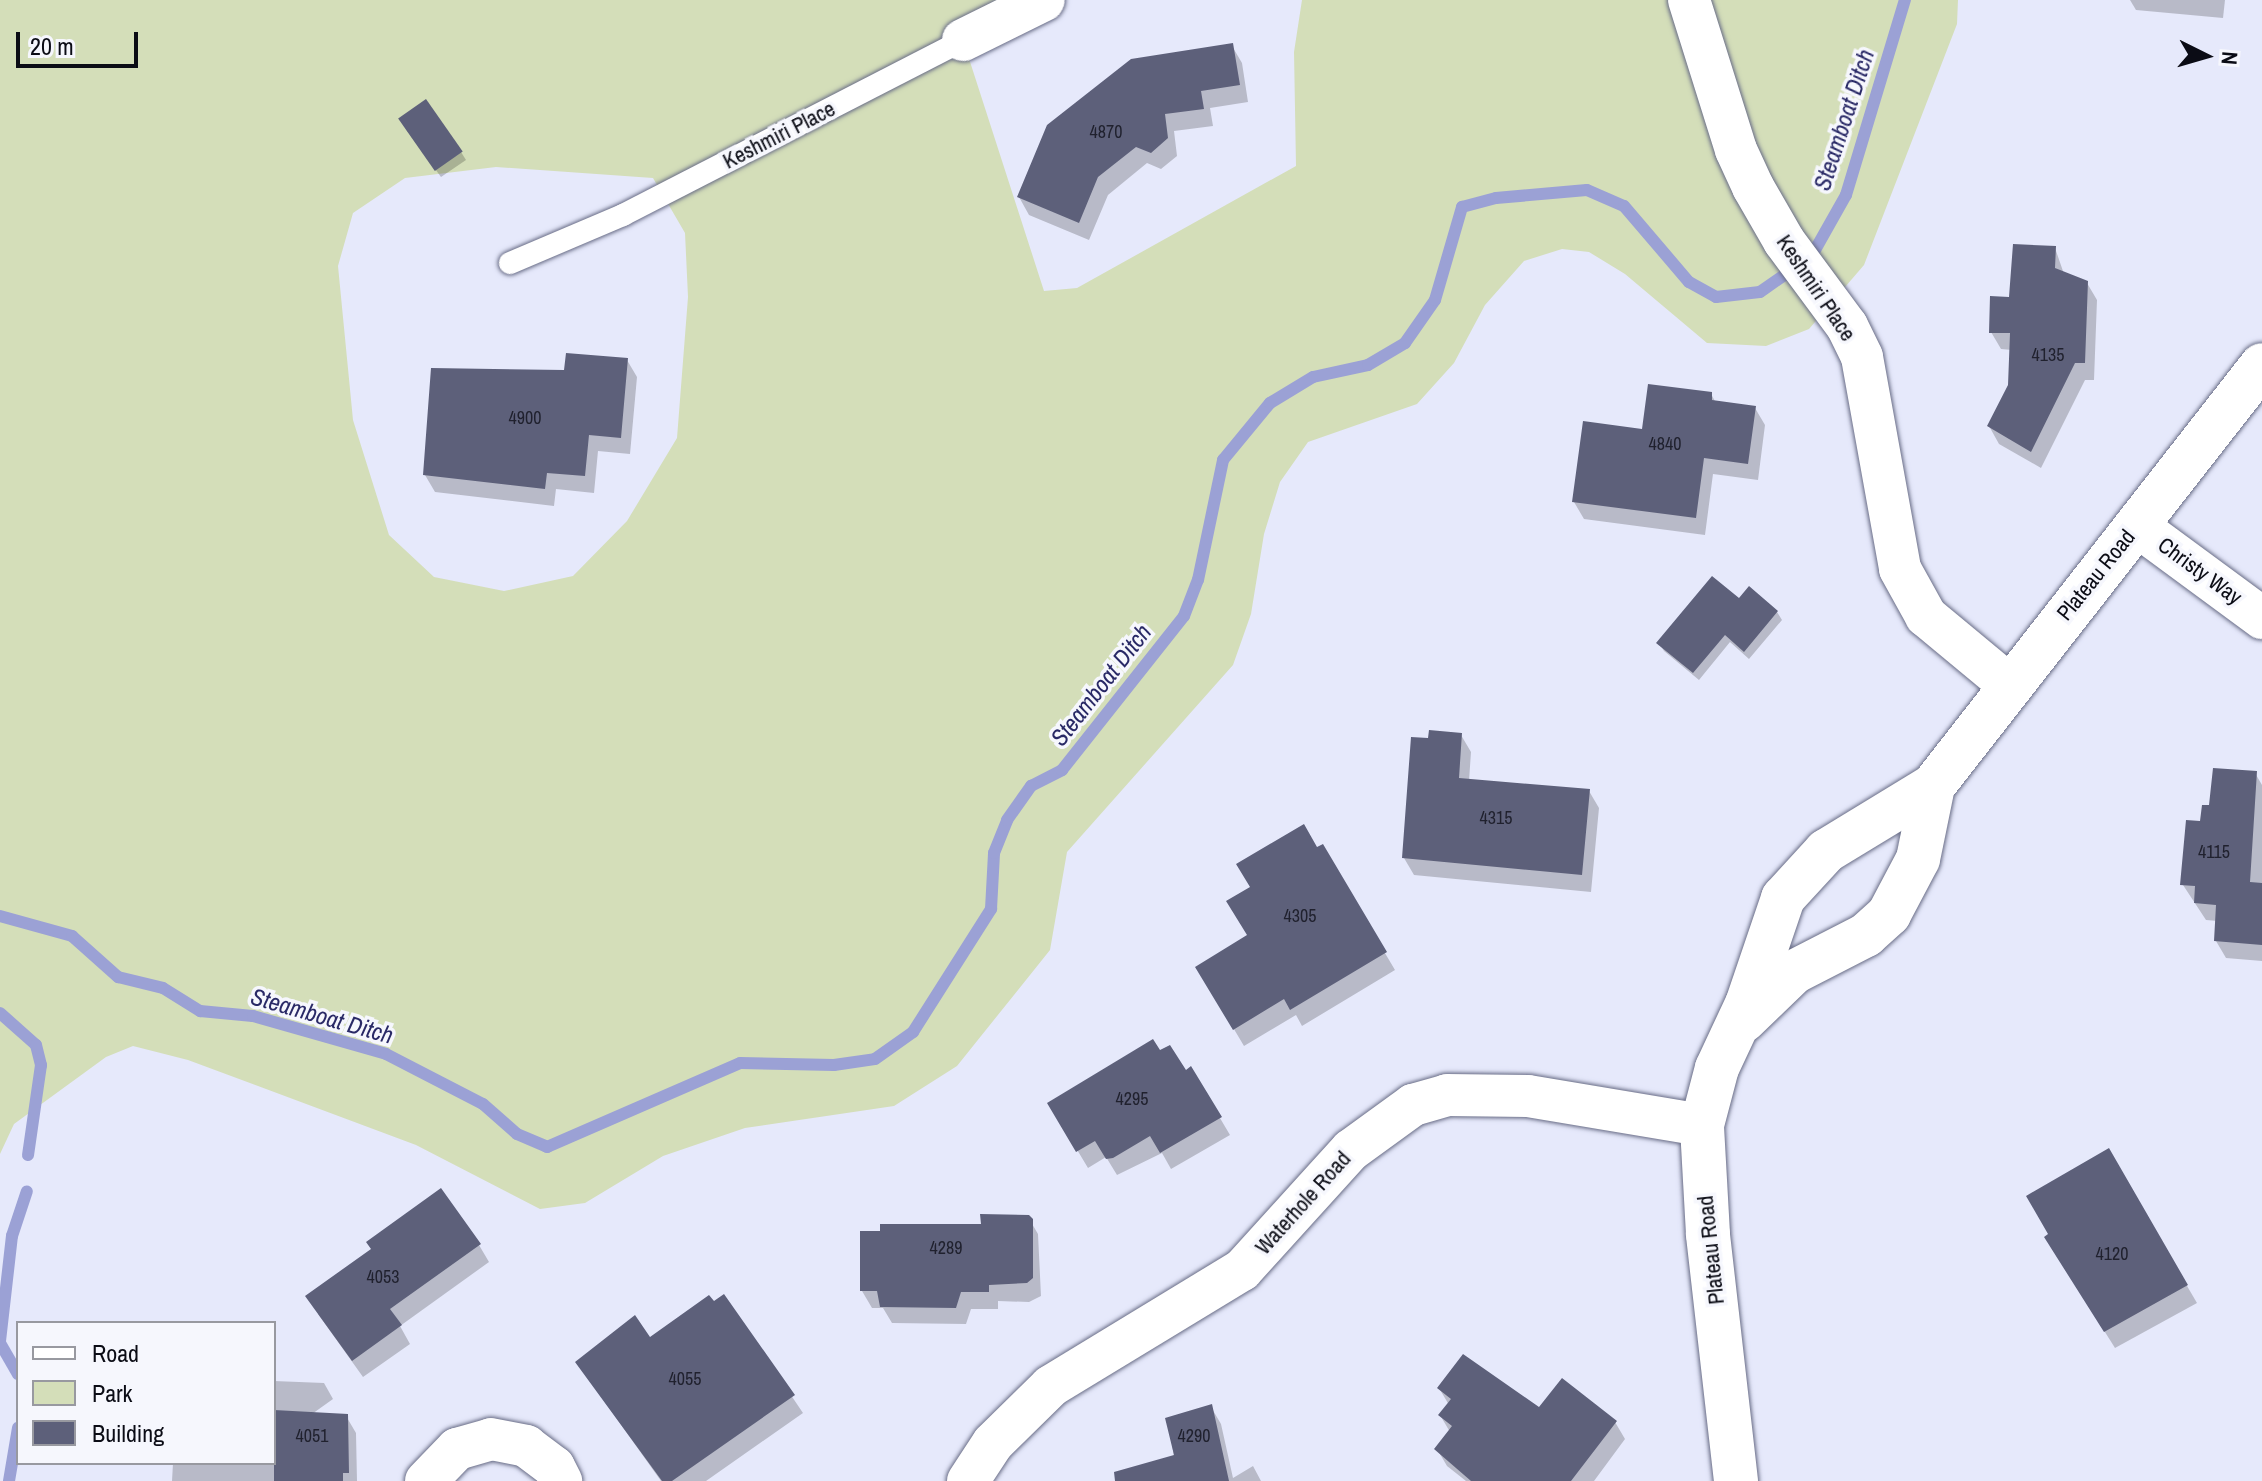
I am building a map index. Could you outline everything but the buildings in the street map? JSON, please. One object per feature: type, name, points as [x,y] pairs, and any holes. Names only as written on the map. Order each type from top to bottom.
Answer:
[{"type":"street","name":"Keshmiri Place","points":[[963,40],[1044,0]]},
{"type":"street","name":"Keshmiri Place","points":[[1689,0],[1753,187],[1784,241],[1847,326],[1862,357],[1900,569],[1934,624],[2009,685]]},
{"type":"street","name":"Plateau Road","points":[[1736,1481],[1708,1234],[1702,1125],[1717,1068],[1739,1026],[1769,932],[1796,881],[1826,851],[1933,786],[2262,365]]},
{"type":"street","name":"Christy Way","points":[[2136,525],[2262,618]]},
{"type":"street","name":"Plateau Road","points":[[1739,1026],[1794,972],[1866,935],[1889,914],[1918,859],[1933,786]]},
{"type":"street","name":"Waterhole Road","points":[[968,1481],[993,1443],[1051,1386],[1242,1270],[1351,1150],[1413,1105],[1447,1095],[1528,1096],[1702,1125]]},
{"type":"street","points":[[426,1481],[457,1449],[491,1439],[526,1446],[554,1467],[561,1481]]},
{"type":"lane","name":"Keshmiri Place","points":[[510,263],[623,215],[963,40]]},
{"type":"green space","points":[[0,0],[1044,0],[963,40],[1044,291],[1077,288],[1296,166],[1294,52],[1302,0],[1958,0],[1957,24],[1864,265],[1809,329],[1766,346],[1707,343],[1625,274],[1589,252],[1562,249],[1524,261],[1485,305],[1454,363],[1417,404],[1308,442],[1280,482],[1264,534],[1251,614],[1233,665],[1067,852],[1050,950],[957,1066],[894,1106],[745,1128],[663,1156],[585,1203],[540,1209],[416,1145],[188,1060],[133,1046],[106,1057],[14,1124],[0,1154]],"holes":[[[496,167],[653,178],[685,233],[688,297],[677,438],[627,521],[573,576],[504,591],[434,577],[389,535],[353,420],[338,266],[353,213],[405,178]]]},
{"type":"waterway","name":"Steamboat Ditch","points":[[1815,250],[1846,195],[1905,0]]},
{"type":"waterway","name":"Steamboat Ditch","points":[[0,916],[72,936],[118,977],[163,988],[200,1011],[253,1016],[386,1054],[483,1104],[517,1134],[547,1147],[740,1063],[834,1065],[875,1059],[913,1032],[991,909],[994,853],[1007,820],[1031,786],[1062,770],[1184,616],[1198,580],[1223,460],[1270,403],[1313,377],[1368,365],[1405,343],[1435,300],[1462,207],[1496,198],[1587,190],[1624,206],[1689,282],[1716,297],[1760,292],[1790,271]]},
{"type":"waterway","points":[[0,1013],[36,1045],[41,1065],[28,1155]]},
{"type":"waterway","points":[[0,1341],[12,1236],[27,1191]]},
{"type":"waterway","points":[[0,1343],[16,1371]]},
{"type":"waterway","points":[[9,1481],[16,1440]]}]
